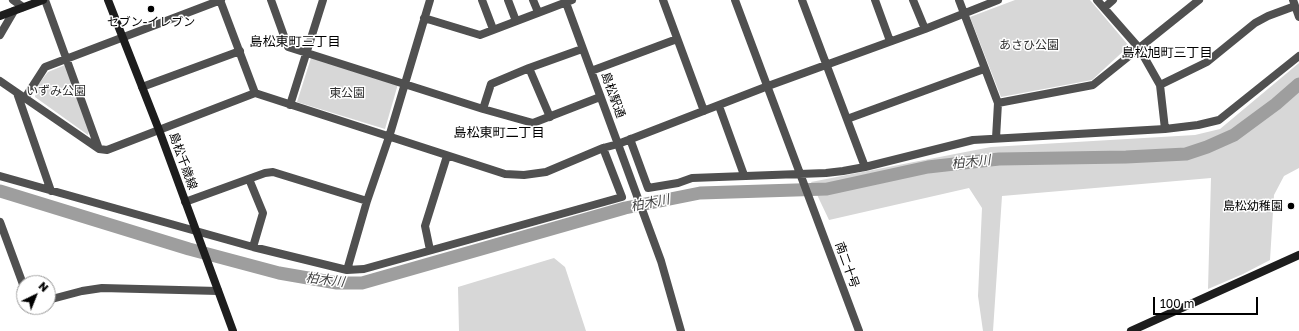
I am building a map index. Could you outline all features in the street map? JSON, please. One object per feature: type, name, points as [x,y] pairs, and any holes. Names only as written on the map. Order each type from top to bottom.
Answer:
[{"type":"main road","points":[[0,16],[44,0]]},
{"type":"main road","name":"島松千歳線","points":[[108,0],[159,130],[233,331]]},
{"type":"main road","points":[[1131,331],[1299,255]]},
{"type":"street","points":[[13,0],[23,7]]},
{"type":"street","points":[[44,0],[67,58],[99,149]]},
{"type":"street","points":[[25,98],[44,67],[220,0],[255,93]]},
{"type":"street","points":[[271,0],[288,47],[483,109],[533,123],[600,97]]},
{"type":"street","points":[[290,105],[323,0]]},
{"type":"street","points":[[347,270],[430,0]]},
{"type":"street","points":[[482,0],[493,29]]},
{"type":"street","points":[[508,0],[516,21]]},
{"type":"street","points":[[533,0],[538,12]]},
{"type":"street","points":[[663,0],[704,111]]},
{"type":"street","name":"南二十号","points":[[735,0],[859,331]]},
{"type":"street","points":[[802,0],[865,167]]},
{"type":"street","points":[[875,0],[890,41]]},
{"type":"street","points":[[914,0],[924,29]]},
{"type":"street","points":[[959,0],[998,103],[996,138]]},
{"type":"street","points":[[0,81],[99,149],[107,150],[255,93],[505,174],[524,175],[546,172],[604,148],[998,0]]},
{"type":"street","points":[[1097,0],[1139,48],[1160,85],[1164,129]]},
{"type":"street","points":[[1104,8],[1113,0]]},
{"type":"street","points":[[998,103],[1093,85],[1199,0]]},
{"type":"street","points":[[424,18],[480,35],[567,1]]},
{"type":"street","name":"島松駅通","points":[[567,1],[582,48],[650,228],[668,282],[681,331]]},
{"type":"street","points":[[1160,85],[1207,62],[1255,23],[1294,3],[1299,17]]},
{"type":"street","points":[[0,35],[14,10]]},
{"type":"street","points":[[591,71],[677,39]]},
{"type":"street","points":[[483,109],[491,84],[582,48]]},
{"type":"street","points":[[142,87],[240,51]]},
{"type":"street","points":[[630,139],[648,188],[678,183],[692,178],[843,171],[865,167],[973,140],[1164,129],[1198,125],[1219,120],[1299,56]]},
{"type":"street","points":[[529,68],[550,117]]},
{"type":"street","points":[[847,119],[984,68]]},
{"type":"street","points":[[17,93],[51,191]]},
{"type":"street","points":[[719,106],[744,175]]},
{"type":"street","points":[[0,176],[197,234],[347,270],[364,269],[622,197],[604,148]]},
{"type":"street","points":[[430,250],[425,226],[447,156]]},
{"type":"street","points":[[185,202],[265,173],[273,172],[367,201]]},
{"type":"street","points":[[249,179],[263,213],[254,247]]},
{"type":"street","points":[[0,222],[20,275]]},
{"type":"street","points":[[56,298],[82,291],[102,288],[218,291]]},
{"type":"green space","name":"あさひ公園","points":[[1015,0],[1090,0],[1129,46],[1092,80],[1001,97],[970,17]]},
{"type":"green space","name":"東公園","points":[[311,58],[398,84],[385,129],[297,102]]},
{"type":"green space","points":[[1299,63],[1299,168],[1284,176],[1274,195],[1270,260],[1243,274],[1208,289],[1211,178],[1002,196],[993,331],[983,331],[978,296],[982,208],[969,188],[829,220],[811,182],[991,147],[1195,135],[1220,129]]},
{"type":"green space","name":"いずみ公園","points":[[65,65],[89,130],[88,135],[35,97],[37,86],[48,72]]},
{"type":"green space","points":[[554,258],[565,267],[586,331],[459,331],[458,287]]},
{"type":"waterway","name":"柏木川","points":[[0,191],[189,249],[279,273],[337,283],[362,283],[625,208],[700,193],[827,189],[928,167],[999,159],[1126,157],[1186,154],[1207,147],[1234,135],[1276,104],[1299,84]]},
{"type":"place","name":"セブン-イレブン","points":[[151,9]]},
{"type":"place","name":"島松幼稚園","points":[[1291,206]]},
{"type":"district","name":"島松東町三丁目","points":[[295,42]]},
{"type":"district","name":"島松旭町三丁目","points":[[1167,53]]},
{"type":"district","name":"島松東町二丁目","points":[[499,133]]}]
